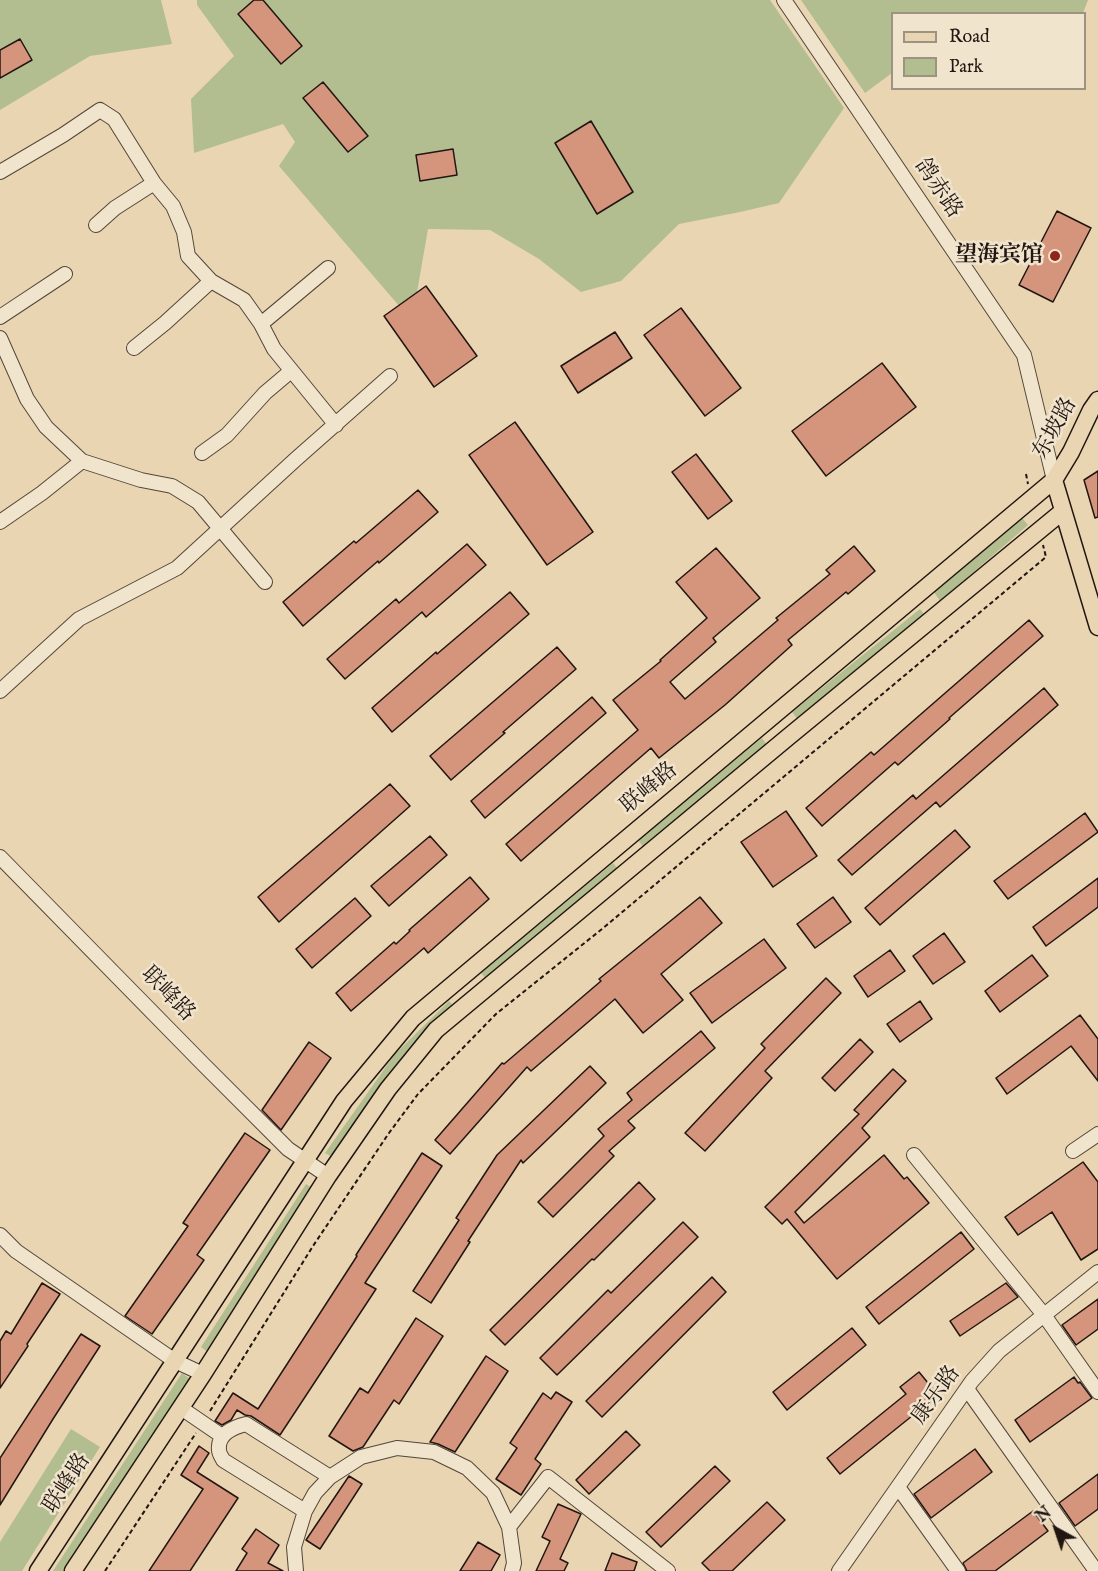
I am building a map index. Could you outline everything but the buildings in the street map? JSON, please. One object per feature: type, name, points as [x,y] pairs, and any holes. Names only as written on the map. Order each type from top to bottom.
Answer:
[{"type":"main road","name":"东坡路","points":[[1054,480],[1098,400]]},
{"type":"main road","name":"联峰路","points":[[38,1571],[344,1101],[413,1018],[1054,480]]},
{"type":"main road","points":[[1054,480],[1098,627]]},
{"type":"main road","points":[[74,1571],[203,1374],[328,1176],[388,1089],[436,1030],[1063,511]]},
{"type":"street","name":"鸽赤路","points":[[784,0],[1024,355],[1054,480]]},
{"type":"street","points":[[0,172],[100,110],[114,119],[154,183],[173,206],[184,232],[188,256],[211,281],[244,300],[261,324],[273,349],[336,424]]},
{"type":"street","points":[[96,225],[115,208],[154,183]]},
{"type":"street","points":[[261,324],[328,268]]},
{"type":"street","points":[[0,317],[65,274]]},
{"type":"street","points":[[134,348],[211,281]]},
{"type":"street","points":[[0,338],[27,399],[46,427],[82,461],[141,480],[172,486],[198,502],[265,582]]},
{"type":"street","points":[[202,453],[227,435],[265,393],[291,371]]},
{"type":"street","points":[[0,691],[79,619],[177,568],[390,376]]},
{"type":"street","points":[[0,522],[42,493],[82,461]]},
{"type":"street","name":"联峰路","points":[[0,857],[288,1149],[328,1176]]},
{"type":"street","points":[[1073,1151],[1098,1134]]},
{"type":"street","points":[[914,1155],[1044,1315],[1098,1392]]},
{"type":"street","points":[[0,1235],[16,1251],[175,1361],[203,1374]]},
{"type":"street","name":"康乐路","points":[[839,1571],[967,1389],[999,1351],[1098,1272]]},
{"type":"street","points":[[967,1389],[1096,1571]]},
{"type":"street","points":[[181,1408],[222,1436]]},
{"type":"street","points":[[304,1511],[223,1460],[219,1449],[222,1436],[235,1426],[246,1424],[330,1477]]},
{"type":"street","points":[[296,1571],[294,1547],[304,1511],[315,1493],[330,1477],[361,1457],[397,1448],[434,1452],[467,1468],[487,1487],[493,1494],[509,1527],[514,1563],[512,1571]]},
{"type":"street","points":[[509,1527],[548,1477],[668,1571]]},
{"type":"street","points":[[898,1487],[957,1571]]},
{"type":"path","points":[[1026,474],[1031,499]]},
{"type":"path","points":[[105,1571],[202,1423],[313,1246],[418,1094],[496,1014],[602,929],[1046,557],[1040,530]]},
{"type":"green space","points":[[0,0],[161,0],[172,44],[90,56],[0,110]]},
{"type":"green space","points":[[197,0],[770,0],[844,108],[779,203],[679,224],[621,281],[581,292],[539,259],[490,230],[428,229],[412,321],[279,166],[295,142],[283,124],[194,153],[191,99],[234,56],[197,5]]},
{"type":"green space","points":[[801,0],[1088,0],[1083,12],[891,12],[891,74],[865,93]]},
{"type":"green space","points":[[1022,518],[1028,525],[940,601],[934,592]]},
{"type":"green space","points":[[920,609],[925,615],[798,720],[792,712]]},
{"type":"green space","points":[[762,738],[767,745],[644,848],[638,840]]},
{"type":"green space","points":[[613,863],[619,870],[487,980],[481,973]]},
{"type":"green space","points":[[449,1001],[455,1007],[334,1158],[325,1153],[395,1054]]},
{"type":"green space","points":[[306,1184],[314,1189],[209,1353],[201,1347]]},
{"type":"green space","points":[[182,1373],[190,1379],[65,1571],[53,1571]]},
{"type":"green space","points":[[71,1429],[100,1447],[22,1571],[0,1571],[0,1542]]},
{"type":"place","name":"望海宾馆","points":[[1055,256]]}]
